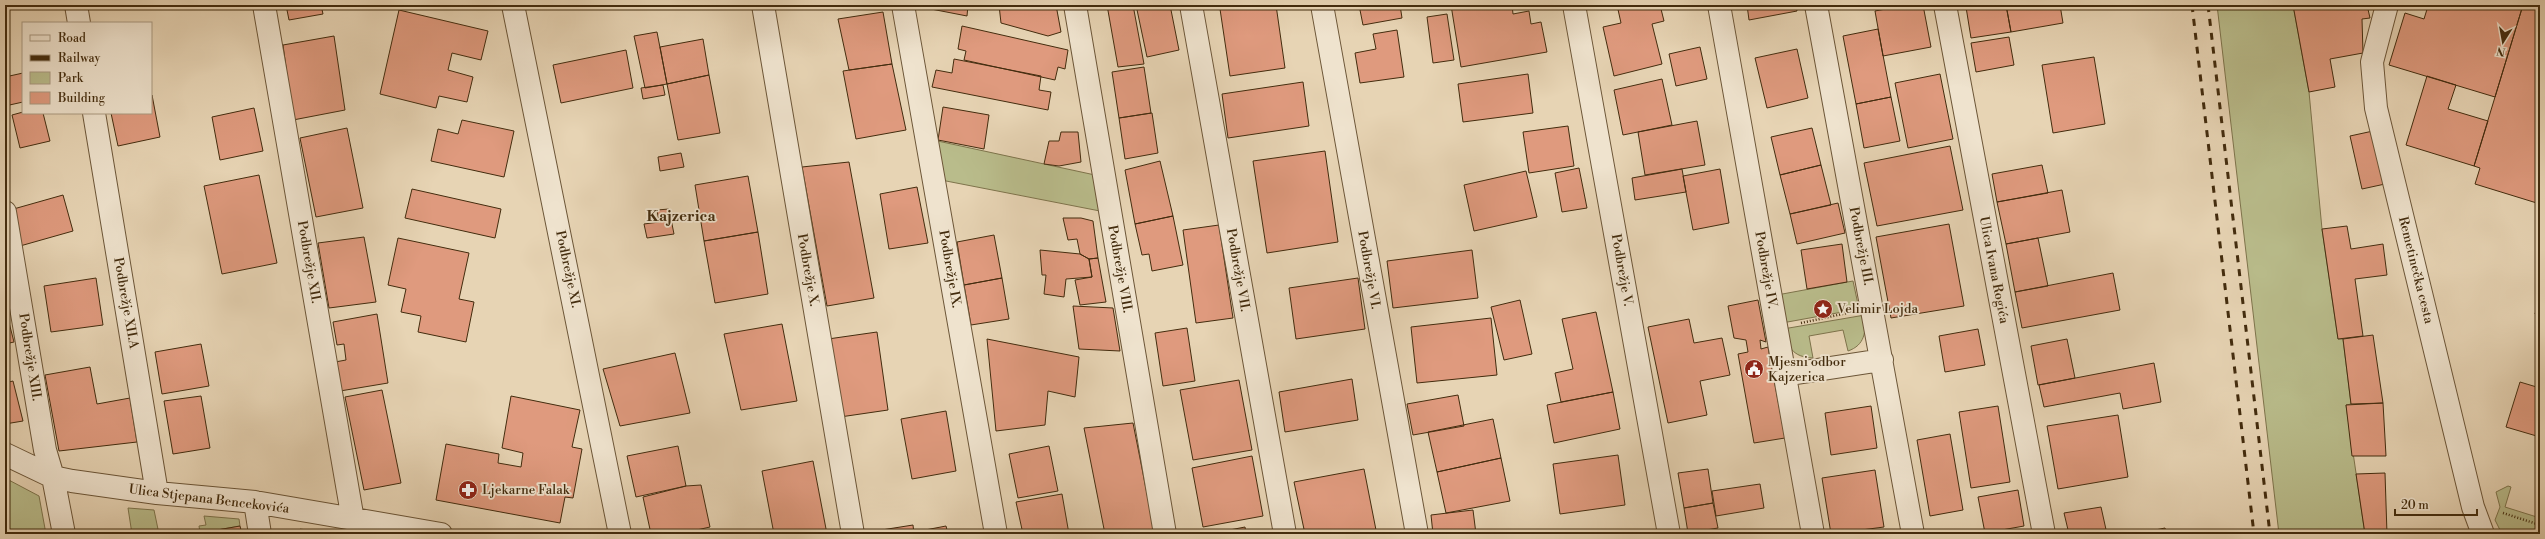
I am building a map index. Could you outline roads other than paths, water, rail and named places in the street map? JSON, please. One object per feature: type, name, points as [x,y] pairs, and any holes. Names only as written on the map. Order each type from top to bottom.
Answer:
[{"type":"street","points":[[76,5],[79,22]]},
{"type":"street","name":"Podbrežje XII.","points":[[264,5],[353,520]]},
{"type":"street","name":"Podbrežje XI.","points":[[513,5],[620,534]]},
{"type":"street","name":"Podbrežje X.","points":[[763,5],[853,534]]},
{"type":"street","name":"Podbrežje IX.","points":[[903,5],[996,534]]},
{"type":"street","name":"Podbrežje VIII.","points":[[1075,5],[1165,534]]},
{"type":"street","name":"Podbrežje VII.","points":[[1191,5],[1285,534]]},
{"type":"street","name":"Podbrežje VI.","points":[[1322,5],[1417,534]]},
{"type":"street","name":"Podbrežje V.","points":[[1574,5],[1669,534]]},
{"type":"street","name":"Podbrežje IV.","points":[[1719,5],[1813,534]]},
{"type":"street","name":"Podbrežje III.","points":[[1816,5],[1873,308],[1913,534]]},
{"type":"street","name":"Ulica Ivana Rogića","points":[[1945,5],[2044,534]]},
{"type":"street","name":"Remetinečka cesta","points":[[2387,5],[2372,62],[2376,108],[2473,507],[2482,534]]},
{"type":"street","name":"Podbrežje XII.A","points":[[94,114],[157,492]]},
{"type":"street","name":"Podbrežje XIII.","points":[[5,212],[44,450],[53,477],[64,534]]},
{"type":"street","points":[[1784,375],[1882,360]]},
{"type":"street","name":"Ulica Stjepana Bencekovića","points":[[5,454],[53,477],[96,485],[255,502],[441,534]]},
{"type":"street","points":[[255,502],[260,534]]},
{"type":"railway","points":[[2192,5],[2254,534]]},
{"type":"railway","points":[[2208,5],[2270,534]]},
{"type":"place","name":"Velimir Lojda","points":[[1823,309]]},
{"type":"place","name":"Mjesni odbor Kajzerica","points":[[1754,369]]},
{"type":"place","name":"Ljekarne Falak","points":[[468,490]]},
{"type":"district","name":"Kajzerica","points":[[681,216]]}]
